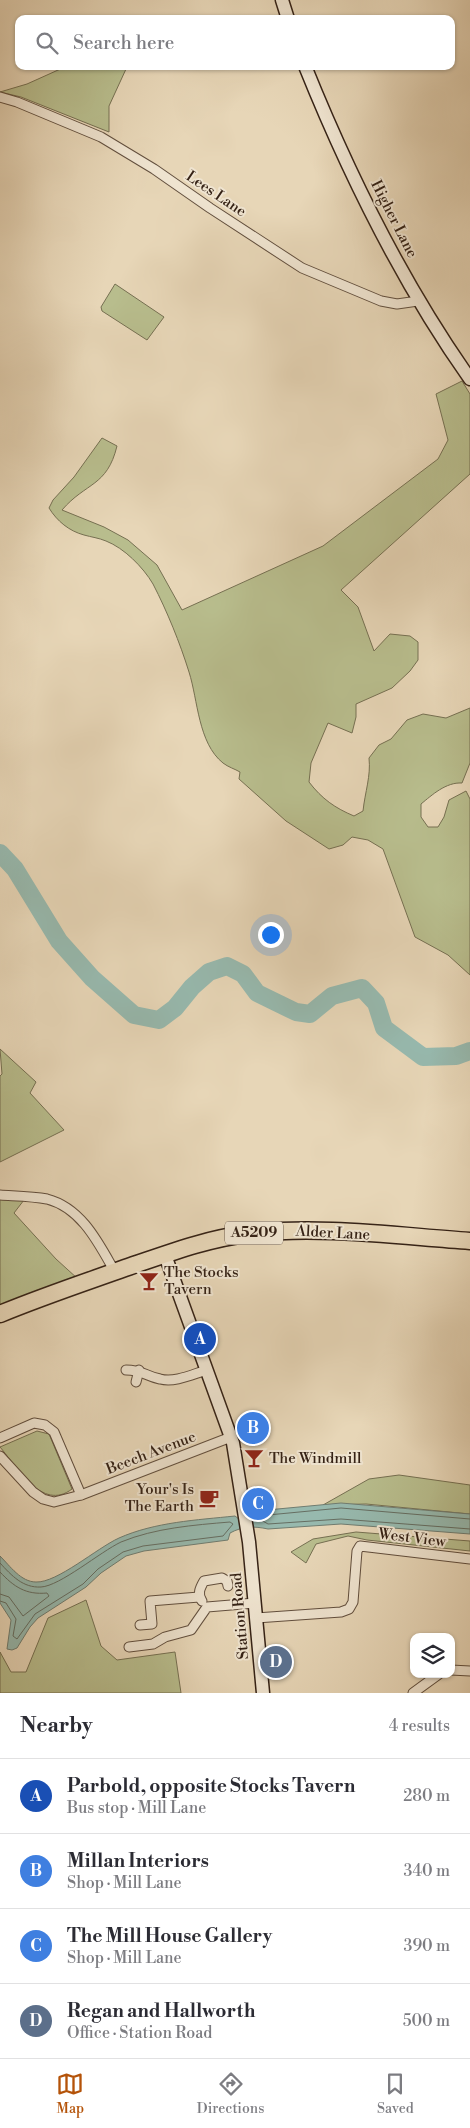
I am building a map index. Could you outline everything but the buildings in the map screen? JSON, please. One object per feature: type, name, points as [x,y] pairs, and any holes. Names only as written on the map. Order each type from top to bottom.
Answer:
[{"type":"highway","name":"Alder Lane","points":[[0,1314],[115,1272],[223,1238],[270,1232],[333,1232],[470,1241]]},
{"type":"street","points":[[282,0],[287,15]]},
{"type":"street","name":"Higher Lane","points":[[307,70],[356,180],[418,301],[470,379]]},
{"type":"street","name":"Lees Lane","points":[[0,97],[17,102],[101,138],[154,169],[302,268],[381,301],[397,304],[418,301]]},
{"type":"street","points":[[0,1194],[48,1199],[71,1211],[94,1235],[115,1272]]},
{"type":"street","name":"Station Road","points":[[165,1255],[231,1437],[245,1507],[263,1693]]},
{"type":"street","points":[[126,1370],[139,1370],[160,1380],[169,1380],[207,1370]]},
{"type":"street","points":[[136,1382],[139,1370]]},
{"type":"street","points":[[0,1438],[34,1423],[45,1425],[54,1432],[81,1495]]},
{"type":"street","name":"Beech Avenue","points":[[0,1456],[33,1492],[43,1499],[54,1502],[81,1495],[231,1437]]},
{"type":"street","name":"West View","points":[[256,1618],[341,1612],[349,1609],[353,1602],[357,1551],[360,1546],[470,1559]]},
{"type":"street","points":[[207,1607],[199,1597],[204,1581],[222,1578],[227,1581],[228,1586]]},
{"type":"street","points":[[140,1625],[152,1624],[150,1600],[199,1597]]},
{"type":"street","points":[[130,1647],[153,1644],[164,1638],[190,1630],[207,1607],[255,1603]]},
{"type":"street","points":[[455,1670],[470,1671]]},
{"type":"street","points":[[413,1693],[434,1678]]},
{"type":"green space","points":[[58,70],[126,70],[109,106],[109,132],[21,97],[0,92],[27,84]]},
{"type":"green space","points":[[115,284],[164,317],[147,340],[102,311],[101,307]]},
{"type":"green space","points":[[462,381],[470,394],[470,474],[341,590],[358,607],[374,651],[390,634],[410,636],[418,642],[418,660],[410,671],[392,688],[356,704],[356,717],[352,733],[328,723],[311,763],[309,782],[329,802],[354,816],[363,811],[369,778],[369,758],[379,745],[391,739],[407,720],[423,714],[446,718],[470,708],[470,763],[462,783],[445,787],[421,804],[421,817],[428,827],[438,827],[444,817],[449,800],[466,791],[470,799],[470,975],[448,955],[415,937],[383,849],[368,840],[352,837],[343,845],[329,849],[286,821],[239,779],[240,772],[225,764],[215,754],[208,744],[204,733],[182,650],[149,578],[120,548],[103,540],[73,531],[60,521],[49,508],[53,500],[74,477],[102,438],[117,446],[113,459],[102,477],[79,494],[62,510],[104,527],[128,540],[157,565],[182,610],[323,546],[438,459],[448,440],[436,394]]},
{"type":"green space","points":[[0,1049],[36,1082],[30,1093],[64,1130],[0,1162],[0,1076],[2,1074]]},
{"type":"green space","points":[[0,1198],[24,1200],[14,1213],[56,1259],[78,1279],[0,1306]]},
{"type":"green space","points":[[37,1431],[49,1434],[72,1489],[61,1495],[50,1495],[31,1484],[0,1447]]},
{"type":"green space","points":[[399,1475],[470,1485],[470,1514],[366,1504],[323,1505],[369,1479]]},
{"type":"green space","points":[[356,1532],[470,1541],[470,1551],[367,1540],[348,1536],[316,1544],[306,1563],[291,1552],[313,1539]]},
{"type":"green space","points":[[86,1600],[101,1646],[117,1660],[175,1652],[181,1693],[0,1693],[0,1652],[11,1672],[26,1672],[48,1618]]},
{"type":"water","points":[[341,1503],[470,1514],[470,1534],[341,1524],[268,1529],[249,1527],[230,1533],[228,1540],[144,1551],[126,1556],[101,1573],[86,1587],[38,1618],[17,1648],[7,1649],[11,1620],[0,1603],[0,1556],[16,1573],[25,1579],[36,1582],[45,1581],[66,1571],[119,1538],[147,1528],[176,1522],[235,1516],[239,1519],[255,1517],[267,1510]]},
{"type":"waterway","points":[[0,853],[15,869],[59,941],[92,978],[134,1015],[159,1020],[175,1008],[192,987],[209,972],[227,966],[243,974],[257,993],[296,1012],[310,1014],[332,996],[362,988],[376,1003],[384,1028],[423,1057],[456,1056],[470,1051]]},
{"type":"place","name":"The Stocks Tavern","points":[[149,1281]]},
{"type":"place","name":"Parbold, opposite Stocks Tavern","points":[[200,1339]]},
{"type":"place","name":"Millan Interiors","points":[[253,1428]]},
{"type":"place","name":"The Windmill","points":[[254,1458]]},
{"type":"place","name":"Your's Is The Earth","points":[[209,1498]]},
{"type":"place","name":"The Mill House Gallery","points":[[258,1504]]},
{"type":"place","name":"Regan and Hallworth","points":[[276,1662]]}]
